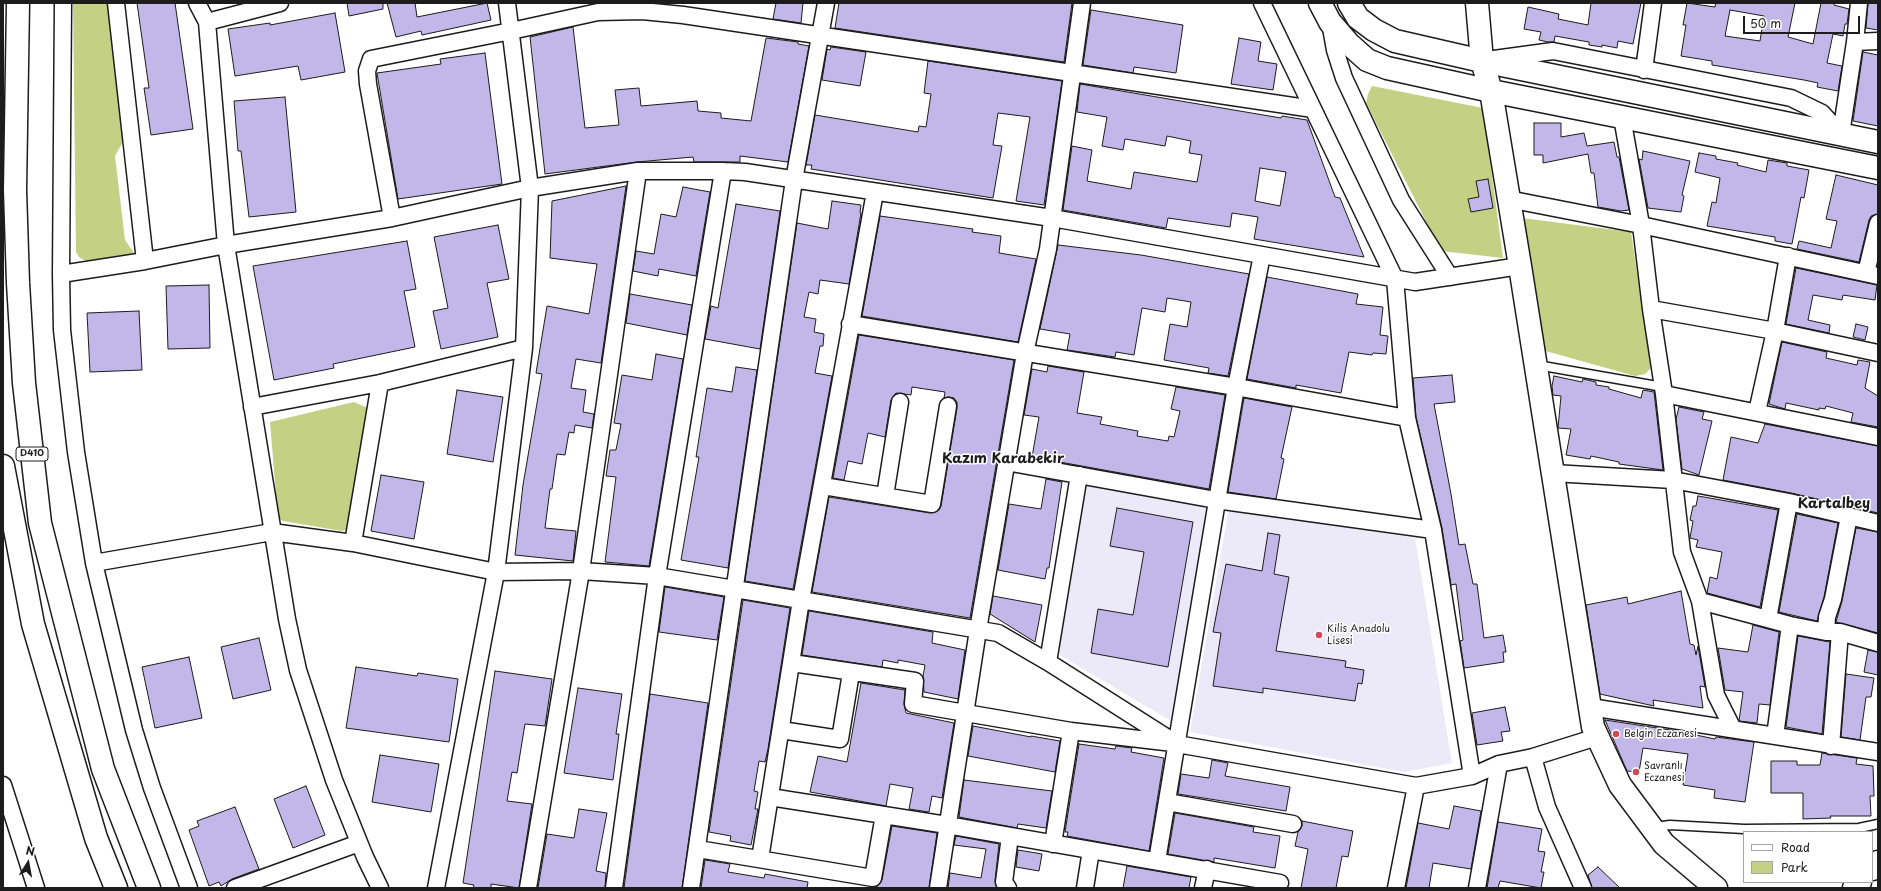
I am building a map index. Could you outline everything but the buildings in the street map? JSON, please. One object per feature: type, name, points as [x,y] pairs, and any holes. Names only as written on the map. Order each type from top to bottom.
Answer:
[{"type":"main road","name":"D410","points":[[18,3],[15,190],[18,283],[24,383],[40,523],[103,769],[149,888]]},
{"type":"main road","points":[[1349,3],[1358,18],[1374,30],[1395,41],[1482,61],[1878,142]]},
{"type":"main road","points":[[1477,3],[1482,61],[1491,91],[1593,727],[1620,785],[1664,844],[1716,888]]},
{"type":"main road","points":[[1325,12],[1348,43],[1367,60],[1387,68],[1491,91],[1878,168]]},
{"type":"main road","name":"D410","points":[[3,466],[33,624],[96,838],[116,888]]},
{"type":"street","points":[[63,3],[62,330],[76,452],[94,563],[134,730],[189,888]]},
{"type":"street","points":[[116,3],[145,261]]},
{"type":"street","points":[[197,3],[207,22],[226,245],[286,619],[298,670],[334,780],[359,843],[380,888]]},
{"type":"street","points":[[207,22],[280,3]]},
{"type":"street","points":[[437,888],[496,572],[524,348],[530,188],[512,31],[507,3]]},
{"type":"street","points":[[691,888],[698,849],[794,180],[826,3]]},
{"type":"street","points":[[938,888],[1006,462],[1025,354],[1048,249],[1082,3]]},
{"type":"street","points":[[1262,3],[1395,279],[1407,418],[1433,530],[1472,776]]},
{"type":"street","points":[[1644,70],[1652,3]]},
{"type":"street","points":[[1840,134],[1855,42],[1859,3]]},
{"type":"street","points":[[392,218],[367,70],[371,59],[598,12],[642,11],[821,34],[1313,109]]},
{"type":"street","points":[[1325,12],[1344,78],[1401,200],[1450,277]]},
{"type":"street","points":[[1855,42],[1878,42]]},
{"type":"street","points":[[1482,61],[1553,52],[1791,98],[1822,113],[1840,134]]},
{"type":"street","points":[[1622,117],[1641,225],[1650,309],[1663,390],[1682,552],[1700,601],[1716,695],[1733,729]]},
{"type":"street","points":[[61,274],[392,218],[530,188],[638,171],[745,172],[1052,218],[1415,282],[1520,266]]},
{"type":"street","points":[[528,888],[581,572],[638,171]]},
{"type":"street","points":[[614,888],[657,576],[723,171]]},
{"type":"street","points":[[760,859],[801,600],[823,486],[850,324],[875,192]]},
{"type":"street","points":[[1508,199],[1641,225],[1872,275],[1878,223]]},
{"type":"street","points":[[1157,861],[1216,500],[1262,255]]},
{"type":"street","points":[[1757,412],[1775,331],[1788,256]]},
{"type":"street","points":[[1650,309],[1775,331],[1878,353]]},
{"type":"street","points":[[850,324],[1025,354],[1236,387],[1407,418]]},
{"type":"street","points":[[252,407],[380,383],[524,348]]},
{"type":"street","points":[[353,543],[380,383]]},
{"type":"street","points":[[1663,390],[1757,412],[1878,437]]},
{"type":"street","points":[[885,496],[900,402]]},
{"type":"street","points":[[823,486],[932,504],[948,406]]},
{"type":"street","points":[[1006,462],[1216,500],[1433,530]]},
{"type":"street","points":[[1553,473],[1673,480],[1789,502],[1878,523]]},
{"type":"street","points":[[1048,662],[1079,475]]},
{"type":"street","points":[[1768,619],[1789,502]]},
{"type":"street","points":[[1831,746],[1833,632],[1827,617],[1833,599],[1849,516]]},
{"type":"street","points":[[94,563],[272,532],[353,543],[496,572],[581,572],[657,576],[801,600],[998,633],[1048,662],[1177,744]]},
{"type":"street","points":[[1700,601],[1790,625],[1833,632],[1878,643]]},
{"type":"street","points":[[1775,736],[1790,625]]},
{"type":"street","points":[[792,662],[851,673],[915,681],[913,704],[1072,731],[1177,744],[1416,786],[1472,776],[1499,764],[1534,757],[1597,737]]},
{"type":"street","points":[[781,730],[840,739],[851,673]]},
{"type":"street","points":[[1590,707],[1831,746],[1878,752]]},
{"type":"street","points":[[1053,844],[1072,731]]},
{"type":"street","points":[[1534,757],[1547,807],[1583,888]]},
{"type":"street","points":[[1477,888],[1499,764]]},
{"type":"street","points":[[1396,888],[1416,786]]},
{"type":"street","points":[[4,792],[36,888]]},
{"type":"street","points":[[770,798],[947,825],[1280,883]]},
{"type":"street","points":[[1167,802],[1293,824]]},
{"type":"street","points":[[698,849],[873,878],[884,815]]},
{"type":"street","points":[[1008,888],[1004,882],[1010,836]]},
{"type":"street","points":[[235,888],[359,843]]},
{"type":"street","points":[[1085,888],[1092,850]]},
{"type":"street","points":[[1203,888],[1206,869]]},
{"type":"lane","points":[[1536,365],[1663,390]]},
{"type":"lane","points":[[1652,827],[1670,824],[1744,829],[1859,828],[1878,824]]},
{"type":"shaded area","points":[[1085,486],[1207,507],[1171,721],[1058,654]]},
{"type":"shaded area","name":"Kilis Anadolu Lisesi","points":[[1229,508],[1415,538],[1452,763],[1404,772],[1190,732]]},
{"type":"green space","points":[[73,3],[109,3],[124,140],[115,156],[125,240],[134,253],[89,263],[79,257],[76,252]]},
{"type":"green space","points":[[1372,86],[1483,108],[1503,258],[1441,251],[1366,103]]},
{"type":"green space","points":[[1522,218],[1631,232],[1651,368],[1645,374],[1635,376],[1542,350]]},
{"type":"green space","points":[[354,402],[368,408],[347,530],[342,531],[283,521],[278,518],[270,422]]},
{"type":"place","name":"Kilis Anadolu Lisesi","points":[[1319,635]]},
{"type":"place","name":"Belgin Eczanesi","points":[[1616,734]]},
{"type":"place","name":"Savranlı Eczanesi","points":[[1636,772]]},
{"type":"district","name":"Kazım Karabekir","points":[[1003,459]]},
{"type":"district","name":"Kartalbey","points":[[1834,504]]}]
